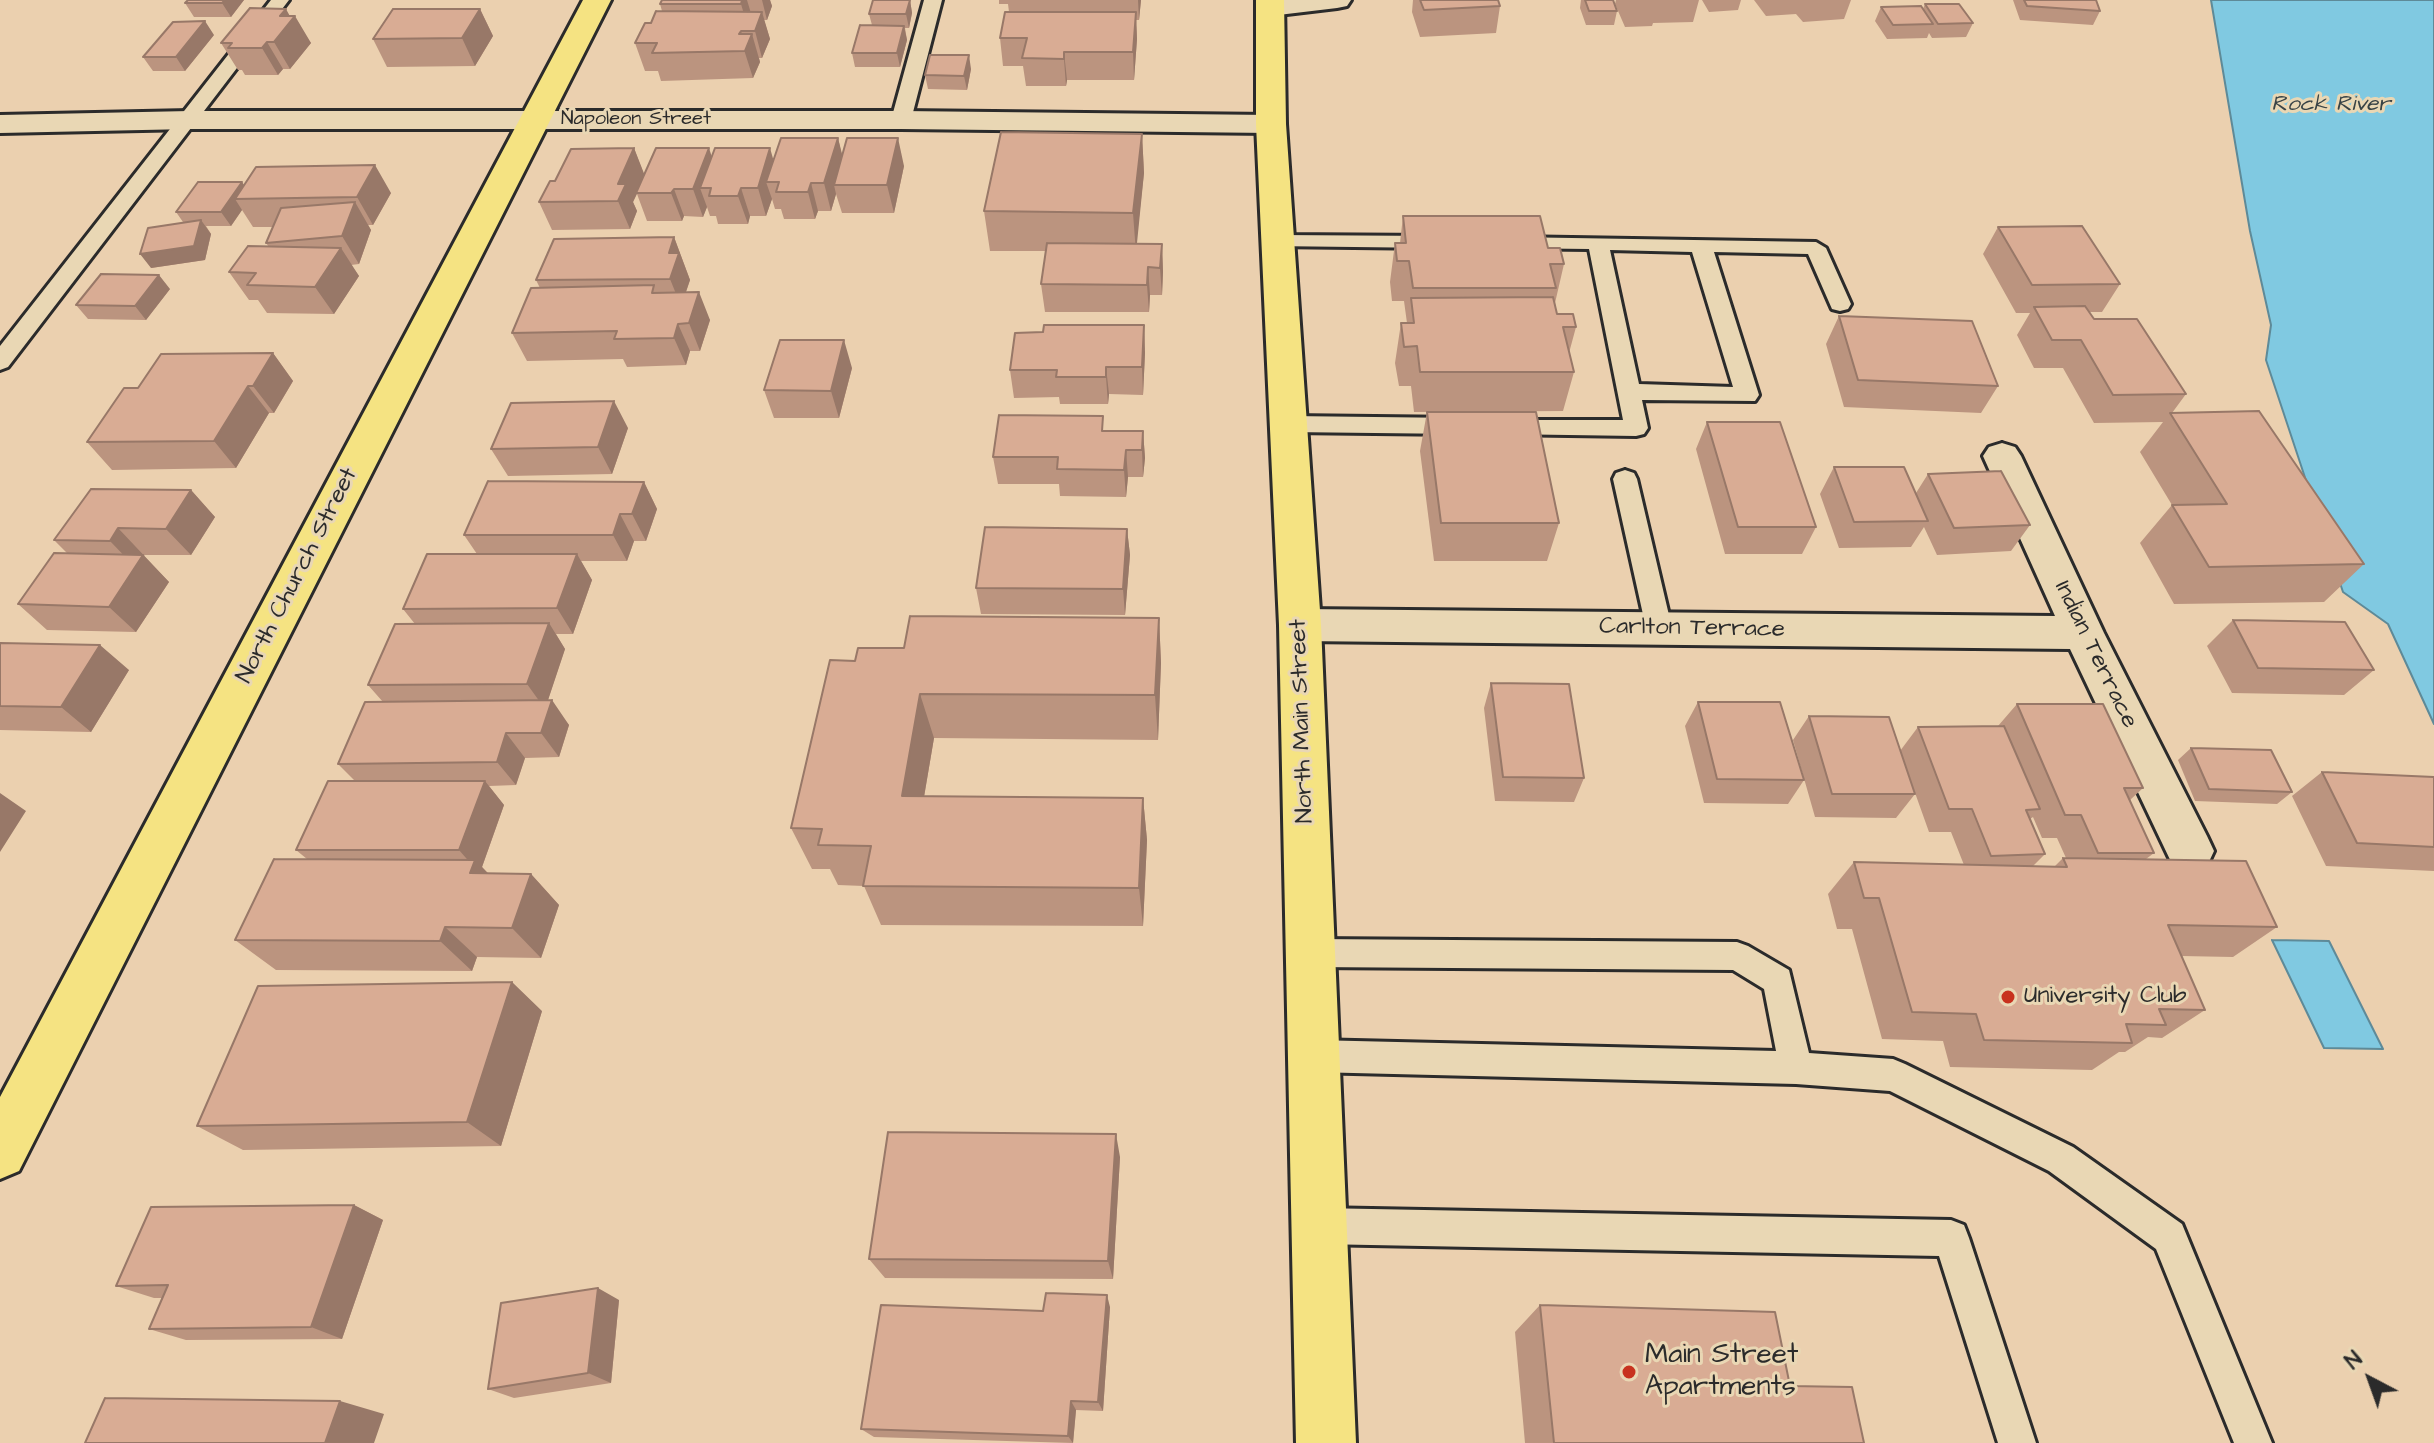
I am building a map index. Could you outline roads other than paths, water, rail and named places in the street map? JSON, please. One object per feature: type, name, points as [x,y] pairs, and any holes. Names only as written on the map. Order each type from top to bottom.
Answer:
[{"type":"main road","name":"North Church Street","points":[[0,1152],[597,0]]},
{"type":"main road","name":"North Main Street","points":[[1270,4],[1271,124],[1300,625],[1326,1443]]},
{"type":"street","points":[[1270,4],[1337,0]]},
{"type":"street","name":"Napoleon Street","points":[[0,124],[190,120],[901,120],[1271,124]]},
{"type":"street","name":"Indian Terrace","points":[[2002,456],[2083,633],[2190,851]]},
{"type":"street","name":"Carlton Terrace","points":[[1300,625],[2083,633]]},
{"type":"lane","points":[[0,362],[280,0]]},
{"type":"lane","points":[[901,120],[933,0]]},
{"type":"lane","points":[[1278,241],[1462,242]]},
{"type":"lane","points":[[1493,242],[1816,248],[1840,304]]},
{"type":"lane","points":[[1289,424],[1636,428],[1598,243]]},
{"type":"lane","points":[[1628,392],[1747,395],[1701,245]]},
{"type":"lane","points":[[1625,479],[1659,628]]},
{"type":"lane","points":[[1311,953],[1737,956],[1778,980],[1796,1068]]},
{"type":"lane","points":[[1313,1056],[1796,1068],[1893,1075],[2061,1159],[2169,1237],[2253,1443]]},
{"type":"lane","points":[[1319,1226],[1951,1238],[2017,1443]]},
{"type":"water","name":"Rock River","points":[[2211,0],[2434,0],[2434,724],[2388,624],[2343,592],[2266,360],[2271,325],[2250,231]]},
{"type":"water","points":[[2272,940],[2329,941],[2383,1049],[2324,1048]]},
{"type":"place","name":"University Club","points":[[2008,997]]},
{"type":"place","name":"Main Street Apartments","points":[[1629,1372]]}]
